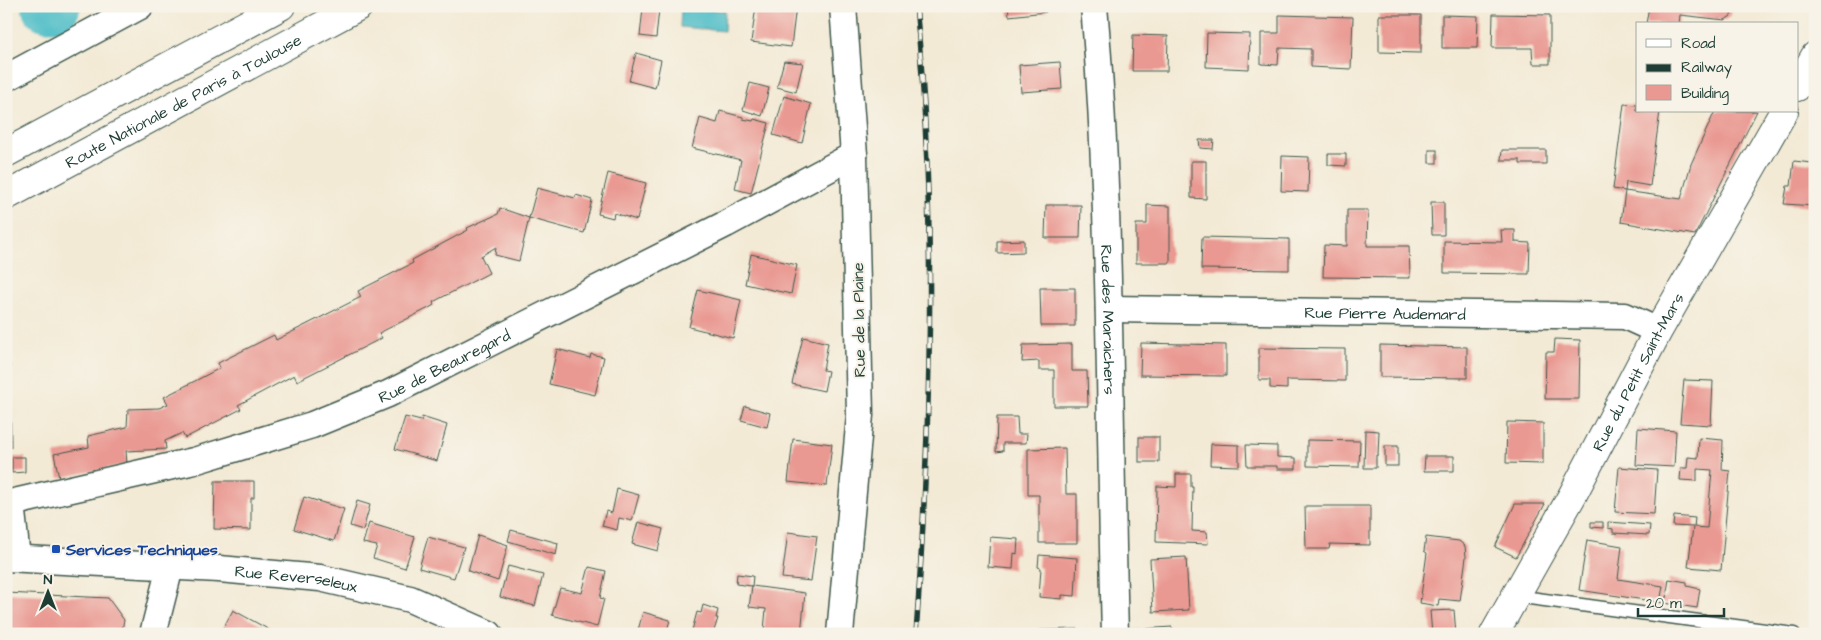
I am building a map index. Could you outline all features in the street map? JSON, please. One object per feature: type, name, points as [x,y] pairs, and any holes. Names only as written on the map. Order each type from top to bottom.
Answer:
[{"type":"main road","points":[[6,153],[281,6]]},
{"type":"main road","name":"Route Nationale de Paris à Toulouse","points":[[6,196],[359,6]]},
{"type":"main road","points":[[1798,85],[1815,56]]},
{"type":"main road","name":"Rue du Petit Saint-Mars","points":[[1494,634],[1572,496],[1658,332],[1783,112]]},
{"type":"street","points":[[6,78],[140,6]]},
{"type":"street","name":"Rue de la Plaine","points":[[840,634],[860,415],[854,155],[843,6]]},
{"type":"street","name":"Rue des Maraichers","points":[[1094,6],[1105,156],[1115,634]]},
{"type":"street","name":"Rue de Beauregard","points":[[9,503],[194,461],[312,425],[388,394],[726,224],[854,155]]},
{"type":"street","name":"Rue Pierre Audemard","points":[[1109,309],[1624,316],[1658,332]]},
{"type":"street","points":[[9,503],[12,558]]},
{"type":"street","name":"Rue Reverseleux","points":[[12,558],[170,566],[320,578],[410,599],[489,634]]},
{"type":"street","points":[[153,634],[170,566]]},
{"type":"lane","points":[[1515,596],[1794,634]]},
{"type":"water","points":[[681,7],[725,11],[724,31],[680,27]]},
{"type":"building","points":[[756,6],[796,6],[791,47],[751,42]]},
{"type":"building","points":[[1008,6],[1045,6],[1046,12],[1009,16]]},
{"type":"building","points":[[1649,6],[1732,6],[1731,16],[1725,20],[1680,15],[1679,22],[1646,22]]},
{"type":"building","points":[[643,8],[659,9],[656,38],[640,36]]},
{"type":"building","points":[[1493,14],[1550,15],[1550,64],[1533,64],[1532,48],[1492,48]]},
{"type":"building","points":[[1279,15],[1353,17],[1351,69],[1311,67],[1311,49],[1279,48],[1278,65],[1261,64],[1261,33],[1279,33]]},
{"type":"building","points":[[1379,15],[1421,15],[1421,53],[1379,52]]},
{"type":"building","points":[[1442,15],[1478,16],[1477,48],[1442,48]]},
{"type":"building","points":[[1207,33],[1250,34],[1249,69],[1206,67]]},
{"type":"building","points":[[1133,35],[1168,36],[1167,71],[1132,71]]},
{"type":"building","points":[[636,53],[661,60],[655,88],[629,81]]},
{"type":"building","points":[[784,61],[803,63],[796,92],[777,87]]},
{"type":"building","points":[[1060,62],[1062,89],[1021,92],[1019,65]]},
{"type":"building","points":[[750,83],[769,88],[762,116],[743,110]]},
{"type":"building","points":[[784,96],[811,104],[802,143],[773,135]]},
{"type":"building","points":[[1624,104],[1636,105],[1636,112],[1660,112],[1650,186],[1626,182],[1625,191],[1613,189]]},
{"type":"building","points":[[720,111],[743,117],[743,119],[753,121],[754,119],[769,123],[751,193],[735,189],[741,160],[692,148],[700,118],[717,123]]},
{"type":"building","points":[[1715,112],[1756,112],[1695,235],[1621,222],[1625,191],[1681,199],[1691,164]]},
{"type":"building","points":[[1199,140],[1214,140],[1213,149],[1200,148]]},
{"type":"building","points":[[1429,150],[1437,150],[1437,163],[1429,163]]},
{"type":"building","points":[[1502,150],[1546,150],[1546,164],[1520,164],[1520,160],[1501,160]]},
{"type":"building","points":[[1328,154],[1346,154],[1346,166],[1328,165]]},
{"type":"building","points":[[1282,156],[1309,157],[1308,192],[1281,191]]},
{"type":"building","points":[[1815,159],[1815,206],[1784,204],[1787,186],[1791,186],[1794,161],[1812,163]]},
{"type":"building","points":[[1191,161],[1206,161],[1206,199],[1191,198]]},
{"type":"building","points":[[608,173],[646,183],[637,220],[614,213],[613,218],[598,214]]},
{"type":"building","points":[[537,188],[575,198],[576,195],[592,200],[584,233],[529,218]]},
{"type":"building","points":[[1431,202],[1444,202],[1444,235],[1432,235]]},
{"type":"building","points":[[1046,205],[1081,205],[1080,238],[1045,238]]},
{"type":"building","points":[[1147,205],[1170,206],[1170,263],[1136,263],[1136,224],[1147,224]]},
{"type":"building","points":[[500,208],[529,218],[519,261],[495,255],[496,247],[481,256],[489,273],[433,302],[434,305],[429,308],[379,333],[382,338],[297,381],[294,375],[238,405],[241,409],[185,438],[182,433],[165,441],[166,449],[126,451],[127,464],[59,478],[54,454],[89,447],[88,436],[127,427],[128,409],[159,408],[168,404],[164,397],[220,368],[218,363],[274,335],[276,340],[361,297],[358,291],[413,263],[412,260],[468,230],[467,228],[498,214]]},
{"type":"building","points":[[1347,210],[1368,210],[1367,246],[1409,246],[1410,278],[1323,277],[1324,245],[1347,246]]},
{"type":"building","points":[[1501,230],[1515,230],[1515,242],[1530,243],[1529,274],[1444,273],[1444,241],[1502,242]]},
{"type":"building","points":[[1202,237],[1289,239],[1289,270],[1201,269]]},
{"type":"building","points":[[1024,240],[1024,252],[997,253],[997,241]]},
{"type":"building","points":[[751,254],[797,265],[791,294],[745,284]]},
{"type":"building","points":[[1040,288],[1075,288],[1075,326],[1041,326]]},
{"type":"building","points":[[698,290],[741,300],[733,338],[689,327]]},
{"type":"building","points":[[803,337],[828,343],[823,370],[828,371],[824,391],[792,384]]},
{"type":"building","points":[[1555,339],[1580,340],[1579,399],[1545,399],[1546,352],[1554,352]]},
{"type":"building","points":[[1141,343],[1226,345],[1226,376],[1140,375]]},
{"type":"building","points":[[1072,344],[1072,371],[1087,371],[1088,406],[1054,406],[1054,370],[1039,370],[1039,361],[1022,362],[1023,345]]},
{"type":"building","points":[[1380,345],[1467,347],[1467,378],[1380,377]]},
{"type":"building","points":[[1259,348],[1345,349],[1345,381],[1287,380],[1287,389],[1270,388],[1270,380],[1259,380]]},
{"type":"building","points":[[557,349],[590,358],[591,354],[604,357],[595,395],[549,384]]},
{"type":"building","points":[[6,364],[10,364],[11,448],[6,448]]},
{"type":"building","points":[[1684,380],[1713,381],[1711,425],[1680,423]]},
{"type":"building","points":[[745,406],[770,413],[767,427],[741,420]]},
{"type":"building","points":[[405,417],[421,421],[422,417],[447,425],[437,461],[395,449]]},
{"type":"building","points":[[997,417],[1017,417],[1018,434],[1027,434],[1026,443],[1003,443],[1003,451],[996,452]]},
{"type":"building","points":[[1507,422],[1543,423],[1543,464],[1506,463]]},
{"type":"building","points":[[1638,428],[1676,431],[1674,467],[1636,465]]},
{"type":"building","points":[[1365,430],[1379,431],[1376,468],[1364,468]]},
{"type":"building","points":[[1139,437],[1159,437],[1159,462],[1139,462]]},
{"type":"building","points":[[1699,438],[1723,440],[1722,470],[1730,471],[1721,570],[1688,567],[1693,527],[1673,526],[1674,516],[1695,518],[1694,527],[1707,528],[1712,470],[1697,469],[1697,481],[1680,480],[1681,468],[1687,468],[1688,457],[1698,458]]},
{"type":"building","points":[[793,439],[832,444],[827,486],[788,482]]},
{"type":"building","points":[[1307,440],[1360,441],[1359,467],[1307,466]]},
{"type":"building","points":[[1211,444],[1239,445],[1239,466],[1210,465]]},
{"type":"building","points":[[1246,445],[1277,446],[1277,457],[1296,458],[1296,469],[1277,469],[1277,466],[1247,466]]},
{"type":"building","points":[[1385,446],[1398,446],[1398,466],[1385,466]]},
{"type":"building","points":[[1065,448],[1066,494],[1077,494],[1077,543],[1039,543],[1039,495],[1028,495],[1028,449]]},
{"type":"building","points":[[1425,456],[1454,456],[1454,471],[1424,471]]},
{"type":"building","points":[[12,457],[25,457],[25,472],[12,473]]},
{"type":"building","points":[[1619,467],[1657,470],[1654,514],[1615,512]]},
{"type":"building","points":[[1176,474],[1191,474],[1191,487],[1193,487],[1192,531],[1207,532],[1208,544],[1156,542],[1157,486],[1176,487]]},
{"type":"building","points":[[215,481],[254,481],[254,498],[251,498],[251,530],[214,529]]},
{"type":"building","points":[[617,489],[639,495],[632,521],[619,518],[617,530],[602,526],[606,511],[612,513]]},
{"type":"building","points":[[304,497],[344,509],[334,541],[294,529]]},
{"type":"building","points":[[357,501],[370,505],[363,530],[350,526]]},
{"type":"building","points":[[1515,504],[1545,504],[1516,557],[1495,547]]},
{"type":"building","points":[[1305,506],[1370,506],[1370,545],[1330,544],[1329,549],[1306,549]]},
{"type":"building","points":[[638,522],[663,529],[658,551],[632,544]]},
{"type":"building","points":[[1591,522],[1603,522],[1603,528],[1591,527]]},
{"type":"building","points":[[1608,522],[1650,525],[1649,535],[1613,533],[1613,529],[1608,528]]},
{"type":"building","points":[[369,523],[415,537],[405,568],[373,558],[377,546],[363,543]]},
{"type":"building","points":[[511,530],[558,543],[556,555],[508,541]]},
{"type":"building","points":[[788,532],[817,536],[811,581],[782,578]]},
{"type":"building","points":[[478,535],[508,545],[498,581],[468,571]]},
{"type":"building","points":[[428,537],[464,547],[454,578],[419,568]]},
{"type":"building","points":[[990,537],[1018,539],[1017,554],[1014,553],[1013,569],[988,567]]},
{"type":"building","points":[[1426,537],[1459,541],[1465,546],[1466,557],[1460,601],[1439,599],[1438,606],[1420,603],[1427,553],[1424,551]]},
{"type":"building","points":[[1587,540],[1622,546],[1618,579],[1663,586],[1661,597],[1666,598],[1669,579],[1687,582],[1687,586],[1700,589],[1697,608],[1579,590]]},
{"type":"building","points":[[1039,555],[1077,558],[1075,596],[1062,595],[1062,599],[1039,597],[1041,568],[1038,567]]},
{"type":"building","points":[[1186,557],[1189,610],[1153,612],[1150,559]]},
{"type":"building","points":[[508,566],[543,575],[535,606],[500,597]]},
{"type":"building","points":[[589,567],[606,571],[600,598],[604,599],[597,627],[552,615],[560,588],[582,593]]},
{"type":"building","points":[[737,574],[753,576],[752,586],[736,584]]},
{"type":"building","points":[[752,586],[805,593],[801,634],[764,630],[766,609],[749,607]]},
{"type":"building","points":[[6,593],[108,598],[124,620],[121,634],[6,634]]},
{"type":"building","points":[[703,605],[718,610],[716,618],[718,618],[713,634],[691,634],[697,612],[701,613]]},
{"type":"building","points":[[233,610],[277,634],[220,634]]},
{"type":"building","points":[[1454,610],[1456,634],[1432,634],[1430,611]]},
{"type":"building","points":[[643,612],[670,620],[666,634],[637,634]]},
{"type":"building","points":[[1172,627],[1173,634],[1127,634],[1127,630]]},
{"type":"building","points":[[1078,629],[1078,634],[1039,634],[1039,630]]},
{"type":"waterway","points":[[47,6],[55,6]]},
{"type":"railway","points":[[916,6],[923,84],[927,163],[930,320],[925,477],[916,634]]},
{"type":"place","name":"Services Techniques","points":[[56,549]]}]
